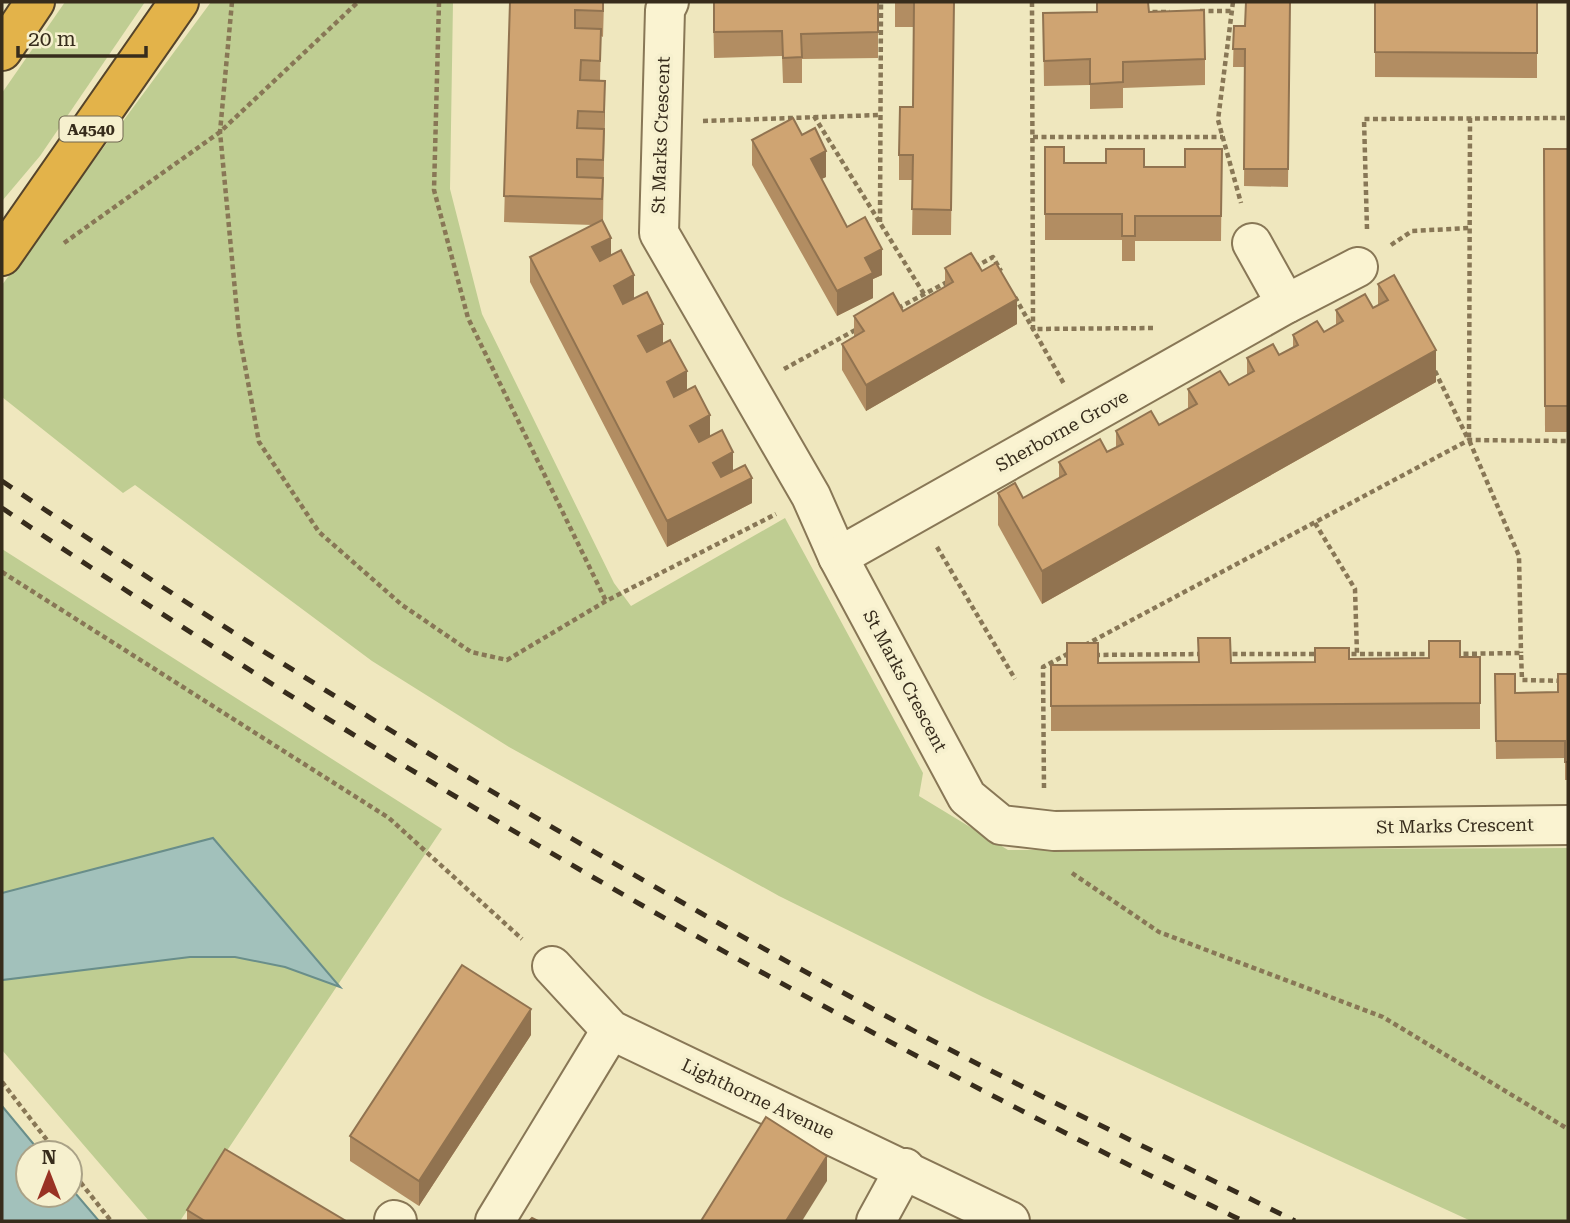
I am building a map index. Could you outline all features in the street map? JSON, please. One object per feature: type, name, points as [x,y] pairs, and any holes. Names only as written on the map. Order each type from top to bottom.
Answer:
[{"type":"highway","points":[[2,51],[35,2]]},
{"type":"highway","name":"A4540","points":[[2,256],[179,2]]},
{"type":"street","name":"St Marks Crescent","points":[[669,2],[665,10],[659,233],[811,496],[838,557],[967,797],[1002,825],[1044,830],[1568,825]]},
{"type":"street","points":[[1252,243],[1286,304]]},
{"type":"street","name":"Sherborne Grove","points":[[838,557],[1286,304],[1363,264]]},
{"type":"street","name":"Lighthorne Avenue","points":[[552,966],[611,1030],[905,1168],[1010,1221]]},
{"type":"street","points":[[495,1221],[611,1030]]},
{"type":"street","points":[[876,1221],[905,1168]]},
{"type":"path","points":[[232,2],[220,132],[239,333],[259,442],[319,532],[401,605],[471,652],[507,660],[606,601],[811,496]]},
{"type":"path","points":[[55,250],[220,132],[358,2]]},
{"type":"path","points":[[439,2],[434,190],[468,318],[606,601]]},
{"type":"path","points":[[880,222],[881,2]]},
{"type":"path","points":[[1032,2],[1033,329]]},
{"type":"path","points":[[1233,2],[1217,120],[1252,243]]},
{"type":"path","points":[[1191,12],[1232,11]]},
{"type":"path","points":[[1137,12],[1177,12]]},
{"type":"path","points":[[814,115],[924,294]]},
{"type":"path","points":[[662,123],[814,115],[880,115]]},
{"type":"path","points":[[1469,440],[1470,118]]},
{"type":"path","points":[[1363,264],[1364,119],[1568,118]]},
{"type":"path","points":[[1033,137],[1223,137]]},
{"type":"path","points":[[1363,264],[1412,231],[1470,228]]},
{"type":"path","points":[[970,269],[993,257],[1007,281]]},
{"type":"path","points":[[889,313],[959,275]]},
{"type":"path","points":[[1013,293],[1084,419]]},
{"type":"path","points":[[749,387],[866,325]]},
{"type":"path","points":[[1033,329],[1166,328]]},
{"type":"path","points":[[1432,366],[1469,440],[1519,556],[1522,680],[1568,681]]},
{"type":"path","points":[[1044,830],[1043,667],[1469,440],[1568,441]]},
{"type":"path","points":[[917,513],[1015,679]]},
{"type":"path","points":[[1315,523],[1356,589],[1357,654]]},
{"type":"path","points":[[2,572],[388,818],[552,966]]},
{"type":"path","points":[[1453,654],[1521,653]]},
{"type":"path","points":[[1067,655],[1205,654]]},
{"type":"path","points":[[1219,654],[1439,654]]},
{"type":"path","points":[[1069,871],[1158,932],[1383,1017],[1568,1129]]},
{"type":"path","points":[[2,1082],[46,1139]]},
{"type":"path","points":[[84,1187],[111,1221]]},
{"type":"green space","points":[[65,2],[145,2],[40,156],[2,201],[2,93]]},
{"type":"green space","points":[[211,2],[453,2],[450,189],[482,314],[614,583],[631,606],[785,518],[923,773],[919,796],[1008,850],[1568,848],[1568,1221],[1471,1221],[983,997],[779,896],[509,747],[372,661],[135,485],[123,493],[2,397],[2,285]]},
{"type":"green space","points":[[2,549],[442,829],[338,984],[213,838],[2,893]]},
{"type":"green space","points":[[190,957],[235,957],[285,967],[338,985],[180,1221],[149,1221],[84,1145],[84,1139],[79,1139],[2,1050],[2,980]]},
{"type":"water","points":[[213,838],[340,987],[285,967],[235,957],[190,957],[2,980],[2,893]]},
{"type":"water","points":[[2,1106],[29,1139],[14,1139],[14,1209],[84,1209],[84,1203],[99,1221],[2,1221]]},
{"type":"building","points":[[510,2],[603,2],[603,11],[575,10],[575,28],[601,29],[600,61],[581,60],[580,80],[605,81],[604,112],[578,111],[577,128],[604,129],[603,160],[577,159],[577,177],[603,178],[602,199],[504,196]]},
{"type":"building","points":[[714,2],[878,2],[878,32],[801,34],[802,57],[783,58],[782,31],[714,32]]},
{"type":"building","points":[[914,2],[954,2],[951,210],[912,209],[913,155],[899,155],[900,107],[913,107]]},
{"type":"building","points":[[1097,2],[1148,2],[1149,12],[1204,10],[1205,59],[1123,62],[1123,82],[1090,84],[1090,59],[1044,61],[1043,13],[1097,12]]},
{"type":"building","points":[[1246,2],[1290,2],[1288,169],[1244,169],[1245,49],[1233,49],[1234,26],[1245,26]]},
{"type":"building","points":[[1375,2],[1537,2],[1537,53],[1375,52]]},
{"type":"building","points":[[793,118],[802,135],[815,128],[826,151],[811,159],[847,227],[865,217],[882,249],[865,258],[873,273],[837,291],[752,140]]},
{"type":"building","points":[[1045,147],[1064,147],[1064,163],[1106,163],[1106,149],[1144,149],[1144,167],[1185,167],[1185,149],[1222,149],[1221,216],[1135,216],[1135,236],[1122,236],[1122,214],[1045,214]]},
{"type":"building","points":[[1544,149],[1568,149],[1568,406],[1545,406]]},
{"type":"building","points":[[602,220],[611,238],[592,247],[600,261],[621,250],[634,275],[614,286],[623,304],[647,292],[663,324],[638,336],[647,352],[670,340],[687,371],[667,382],[674,397],[695,386],[710,415],[690,426],[699,442],[722,430],[733,452],[713,463],[721,477],[745,465],[752,478],[667,521],[530,257]]},
{"type":"building","points":[[971,253],[982,271],[996,263],[1017,299],[866,385],[842,344],[864,331],[854,316],[893,293],[903,311],[953,282],[945,268]]},
{"type":"building","points":[[1394,275],[1436,350],[1042,571],[998,493],[1015,483],[1023,498],[1066,474],[1059,462],[1100,439],[1107,452],[1123,444],[1116,431],[1151,411],[1159,425],[1197,404],[1188,389],[1220,371],[1229,385],[1254,371],[1247,358],[1273,344],[1279,355],[1298,345],[1293,335],[1317,321],[1324,332],[1343,321],[1336,310],[1365,294],[1373,308],[1388,300],[1378,284]]},
{"type":"building","points":[[1198,638],[1230,638],[1231,663],[1315,662],[1315,648],[1349,648],[1349,659],[1429,658],[1429,641],[1460,641],[1460,657],[1480,657],[1480,703],[1051,706],[1051,665],[1067,665],[1067,643],[1098,643],[1098,663],[1199,662]]},
{"type":"building","points":[[1495,674],[1515,674],[1515,693],[1558,692],[1558,674],[1568,674],[1568,762],[1565,762],[1565,741],[1496,741]]},
{"type":"building","points":[[462,965],[531,1009],[419,1181],[350,1136]]},
{"type":"building","points":[[766,1117],[827,1156],[786,1221],[701,1221]]},
{"type":"building","points":[[225,1149],[346,1221],[205,1221],[187,1210]]},
{"type":"railway","points":[[2,481],[323,689],[651,884],[925,1037],[1295,1221]]},
{"type":"railway","points":[[2,508],[302,703],[609,887],[923,1059],[1082,1142],[1243,1221]]}]
